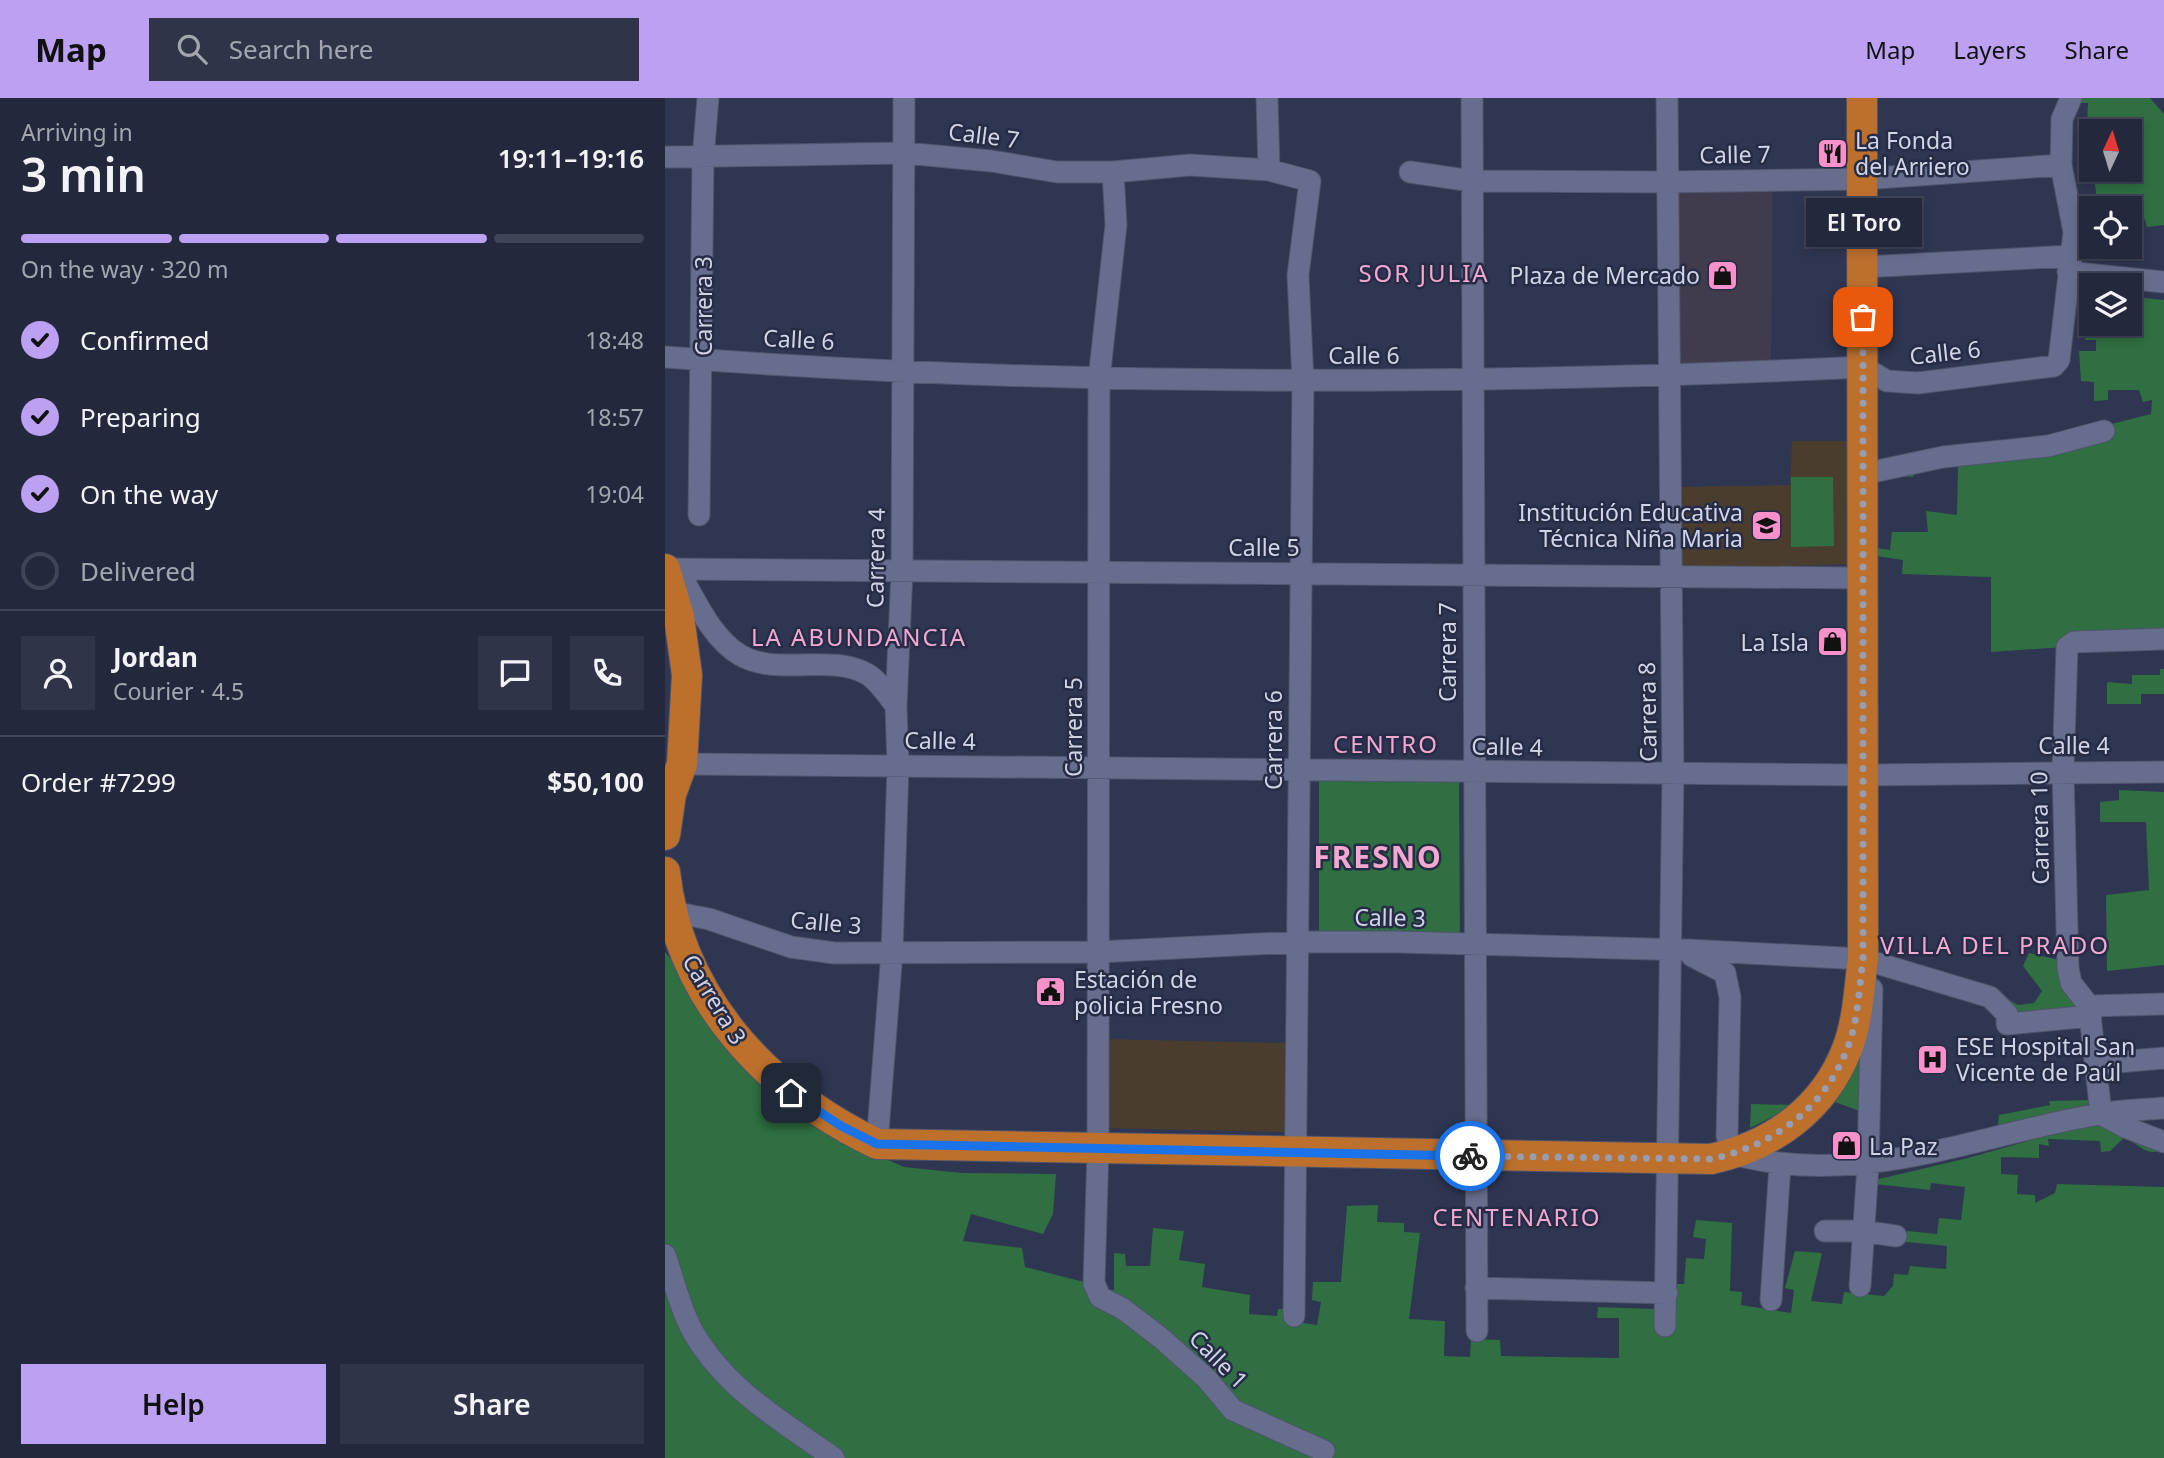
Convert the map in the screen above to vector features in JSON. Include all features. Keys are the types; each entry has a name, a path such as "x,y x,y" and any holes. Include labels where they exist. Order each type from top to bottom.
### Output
{"highway":[{"path":"877,1144 1711,1159 1733,1154 1773,1138 1803,1115 1833,1078 1848,1048 1868,961 1861,775 1862,98"},
{"path":"665,835 671,794 682,764 687,676 669,569"},
{"name":"Carrera 3","path":"665,872 672,912 702,986 748,1052 807,1105 877,1144"}],"street":[{"name":"Carrera 3","path":"699,515 703,158 708,98"},
{"name":"Carrera 4","path":"877,1144 892,952 898,766 896,706 902,571 904,98"},
{"path":"1267,98 1269,170"},
{"name":"Carrera 7","path":"1472,98 1477,1331"},
{"name":"Carrera 8","path":"1665,1326 1669,1159 1679,950 1673,774 1667,98"},
{"path":"2070,264 2073,222 2061,164 2062,119 2065,106 2071,98"},
{"name":"Calle 7","path":"665,157 904,153 991,161 1057,172 1113,172 1190,165 1269,170 1296,177"},
{"name":"Calle 7","path":"1410,172 1472,181 1863,179 2061,164"},
{"name":"Carrera 5","path":"1094,1283 1098,1150 1099,379 1116,225 1113,172"},
{"name":"Carrera 6","path":"1294,1316 1303,382 1298,275 1310,181 1296,177"},
{"path":"1863,267 2070,264 2164,282"},
{"name":"Calle 6","path":"665,357 1099,379 1303,382 1671,376 1863,367 1887,381 1918,383 2054,366 2058,363 2070,264"},
{"path":"1863,474 1943,457 2048,446 2104,430"},
{"path":"669,569 715,632 740,655 774,663 851,668 869,674 896,706"},
{"name":"Calle 5","path":"669,569 1863,578"},
{"name":"Carrera 10","path":"2090,1011 2071,983 2068,968 2063,772 2067,647 2070,644 2163,639"},
{"name":"Calle 4","path":"682,764 1673,774 2164,772"},
{"name":"Calle 3","path":"672,912 709,919 792,947 834,953 1098,952 1298,942 1679,950 1868,961 1990,998 2007,1014 2007,1024 2090,1011 2164,1004"},
{"path":"1679,950 1725,973 1730,997 1727,1136 1733,1154 1780,1165 1868,1166 2101,1114 2164,1108"},
{"path":"1860,1286 1868,1166 1868,961"},
{"path":"2090,1011 2101,1114"},
{"path":"2095,1064 2164,1058"},
{"path":"2101,1114 2125,1127 2164,1142"},
{"path":"1771,1300 1780,1165"},
{"path":"1825,1231 1862,1231 1896,1236"},
{"path":"665,1255 692,1329 717,1370 742,1393 834,1458"},
{"name":"Calle 1","path":"1094,1283 1100,1297 1123,1309 1161,1338 1207,1378 1233,1410 1324,1451"},
{"path":"1476,1287 1667,1293"}],"shaded area":[{"name":"Plaza de Mercado","path":"1670,186 1773,188 1771,363 1679,364"},
{"name":"Institución Educativa Técnica Niña Maria","path":"1792,441 1858,441 1856,564 1676,569 1677,487 1790,485"},
{"path":"1101,1039 1286,1043 1285,1132 1099,1128"}],"green space":[{"path":"2081,98 2150,98 2164,114 2164,225 2147,227 2142,211 2142,196 2097,196 2095,182 2142,182 2142,119 2087,119 2088,103 2080,103"},
{"path":"2142,298 2164,300 2164,635 2065,639 2064,647 1991,652 1991,577 1902,574 1903,560 1870,555 1869,547 1890,550 1892,532 1928,532 1926,511 1957,515 1958,467 1915,467 1913,477 1889,475 1889,480 1868,481 1867,469 1907,462 1909,457 1937,455 1937,450 2084,431 2151,414 2152,400 2143,402 2139,390 2108,390 2108,400 2094,401 2094,382 2081,381 2079,351 2096,351 2096,340 2085,340 2085,336 2142,336"},
{"path":"1791,477 1833,477 1834,546 1791,547"},
{"path":"2160,669 2164,669 2164,694 2141,694 2141,704 2107,704 2107,682 2132,684 2132,675 2160,675"},
{"path":"1319,778 1459,780 1460,942 1319,937"},
{"path":"2119,790 2164,792 2164,965 2107,971 2106,895 2149,890 2146,822 2100,822 2100,802 2119,800"},
{"path":"665,952 773,1079 829,1134 904,1167 962,1173 1056,1174 1053,1214 1043,1234 971,1214 963,1241 1022,1248 1025,1267 1088,1283 1097,1290 1114,1290 1114,1253 1125,1254 1126,1266 1150,1266 1153,1228 1184,1231 1179,1260 1205,1264 1202,1287 1250,1295 1249,1314 1277,1316 1278,1309 1285,1309 1285,1320 1317,1325 1321,1302 1312,1300 1313,1282 1341,1282 1347,1206 1378,1205 1377,1222 1404,1223 1404,1232 1420,1233 1409,1319 1445,1321 1444,1356 1470,1357 1471,1339 1500,1340 1501,1356 1619,1358 1619,1318 1597,1318 1598,1307 1652,1309 1663,1305 1665,1284 1684,1284 1686,1258 1704,1259 1706,1239 1693,1237 1696,1220 1732,1223 1730,1291 1742,1292 1741,1305 1791,1313 1794,1290 1785,1288 1795,1251 1822,1253 1811,1301 1842,1304 1844,1292 1884,1296 1893,1286 1894,1274 1908,1275 1910,1266 1946,1269 1947,1246 1898,1241 1905,1237 1907,1231 1937,1234 1939,1218 1961,1220 1965,1187 1931,1183 1930,1190 1875,1184 1875,1180 1968,1158 2101,1120 2164,1149 2148,1151 2126,1136 2110,1151 2101,1152 2100,1141 2048,1139 2049,1146 2039,1144 2039,1158 2001,1157 2001,1174 2018,1175 2017,1194 2035,1195 2035,1203 2055,1193 2057,1184 2164,1187 2164,1458 665,1458"},
{"path":"2029,953 2059,960 2082,1016 2002,1025 2002,996 2018,1005 2034,1003 2042,991 2023,966"},
{"path":"1865,964 1865,1113 1835,1102 1856,1035"},
{"path":"2090,1100 2089,1105 1998,1126 1999,1115 2050,1105 2049,1101"},
{"path":"1751,1104 1796,1105 1750,1128"}],"way so far":[{"path":"1470,1156 1711,1159 1733,1154 1773,1138 1813,1106 1833,1078 1848,1048 1863,959 1863,317"}],"place":[{"name":"La Fonda del Arriero","path":"1832,153"},
{"name":"Plaza de Mercado","path":"1723,275"},
{"name":"El Toro","path":"1863,317"},
{"name":"Institución Educativa Técnica Niña Maria","path":"1766,525"},
{"name":"La Isla","path":"1832,642"},
{"name":"Estación de policia Fresno","path":"1051,992"},
{"name":"ESE Hospital San Vicente de Paúl","path":"1933,1059"},
{"name":"La Paz","path":"1846,1146"}],"district":[{"name":"SOR JULIA","path":"1424,272"},
{"name":"LA ABUNDANCIA","path":"859,636"},
{"name":"CENTRO","path":"1386,743"},
{"name":"FRESNO","path":"1378,856"},
{"name":"VILLA DEL PRADO","path":"1995,944"},
{"name":"CENTENARIO","path":"1517,1216"}],"route":[{"path":"791,1093 841,1126 877,1144 1470,1156"}]}
